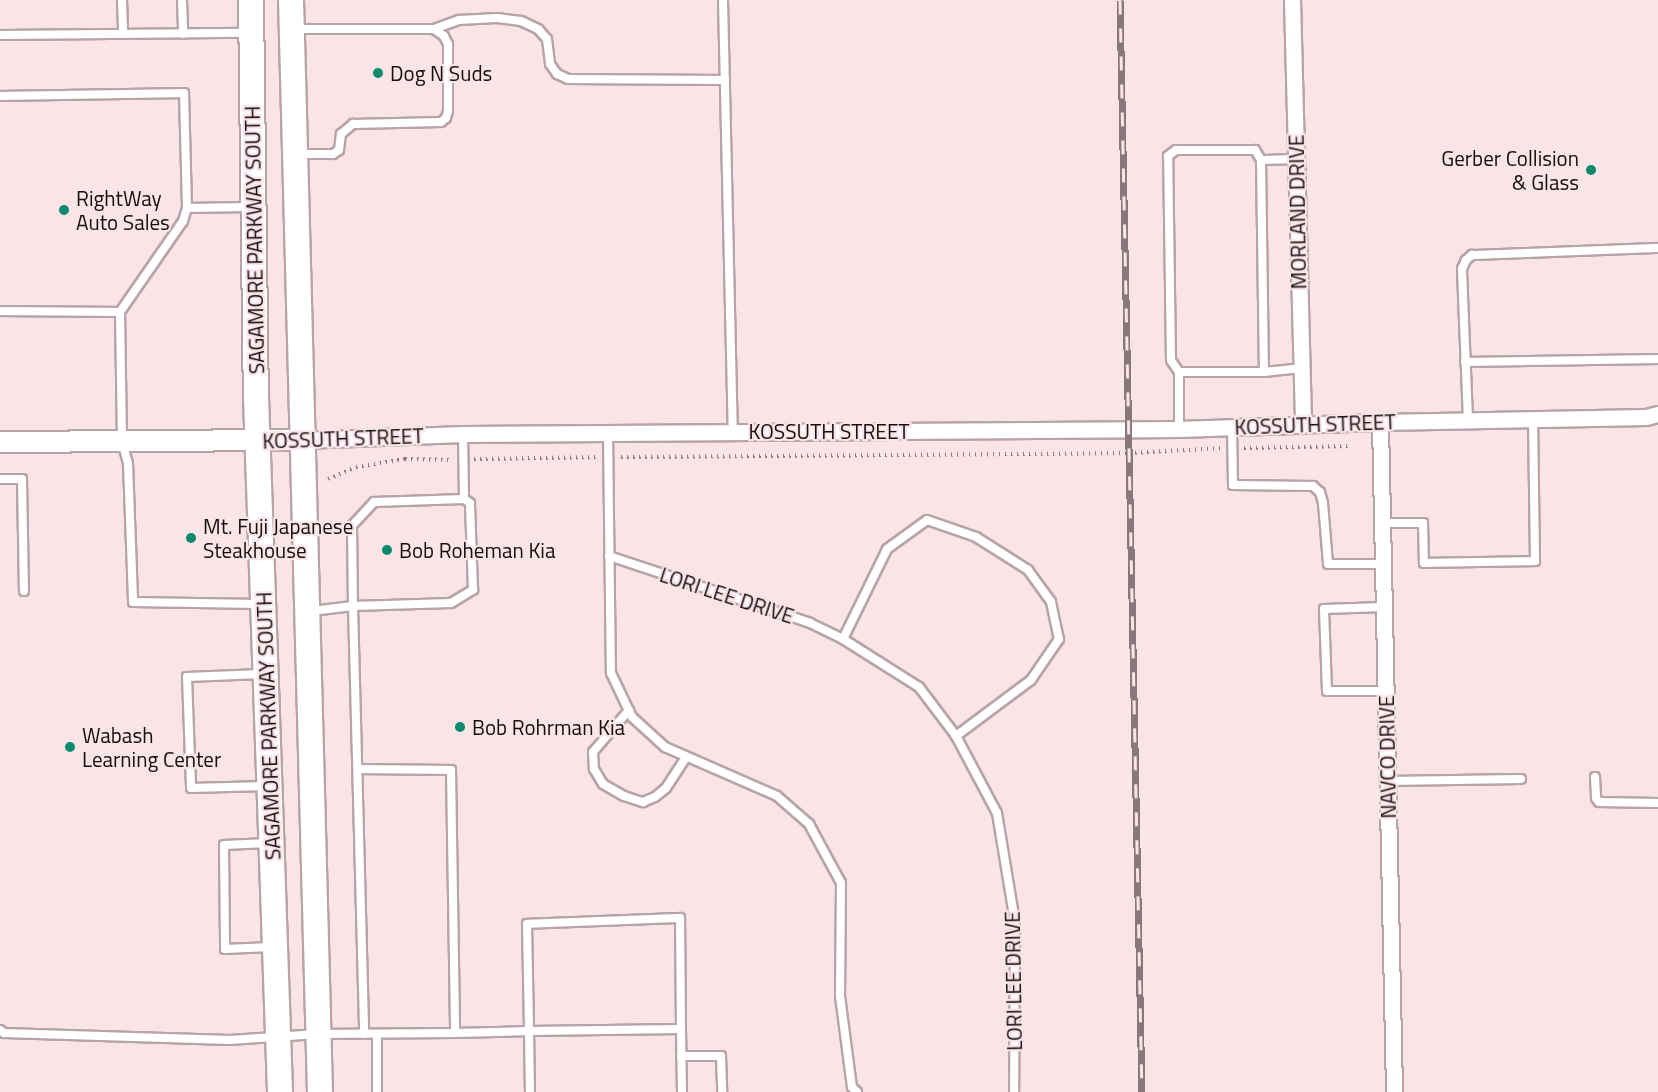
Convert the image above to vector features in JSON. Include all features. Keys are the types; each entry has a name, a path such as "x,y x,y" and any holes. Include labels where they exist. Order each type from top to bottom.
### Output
{"main road":[{"name":"SAGAMORE PARKWAY SOUTH","path":"251,0 257,440 280,1092"},
{"name":"SAGAMORE PARKWAY SOUTH","path":"291,0 320,1092"}],"street":[{"name":"MORLAND DRIVE","path":"1292,0 1303,424"},
{"name":"KOSSUTH STREET","path":"0,441 302,440 463,434 1179,429 1380,422 1646,417 1658,414"},
{"name":"NAVCO DRIVE","path":"1380,422 1394,1092"}],"lane":[{"path":"122,0 123,34"},
{"path":"182,0 183,34"},
{"path":"723,0 734,432"},
{"path":"291,28 434,28 459,20 497,18 521,21 538,29 547,39 550,64 557,74 568,79 724,80"},
{"path":"295,154 333,154 339,150 341,134 353,124 441,122 446,118 448,111 448,45 444,36 434,28"},
{"path":"0,35 251,33"},
{"path":"0,96 184,93 187,208 183,221 120,312 123,441 128,463 133,602 264,604"},
{"path":"1179,429 1179,372 1171,360 1168,156 1176,150 1255,150 1261,160 1264,372"},
{"path":"1261,160 1296,159"},
{"path":"187,208 254,207"},
{"path":"1468,420 1462,269 1472,255 1658,248"},
{"path":"0,311 120,312"},
{"path":"1465,362 1658,359"},
{"path":"1179,372 1264,372 1301,368"},
{"path":"1382,523 1423,523 1424,563 1535,561 1533,419"},
{"path":"1232,427 1233,485 1313,486 1320,492 1328,564 1383,564"},
{"path":"463,434 464,499"},
{"path":"608,434 611,673 632,717 665,747 777,796 809,824 841,883 840,996 852,1090"},
{"path":"0,479 22,478 24,591"},
{"path":"306,611 353,606 451,603 473,590 470,503 464,499 374,502 352,526 353,606 364,1034"},
{"path":"843,639 887,549 927,520 976,537 1028,570 1051,602 1059,639 1030,680 957,736"},
{"name":"LORI LEE DRIVE","path":"609,556 810,623 843,639 919,687 957,736 997,813 1015,922 1014,1092"},
{"path":"1384,607 1324,609 1327,691 1386,691"},
{"path":"267,674 187,677 191,788 270,786"},
{"path":"629,710 593,752 594,769 603,784 624,796 643,802 656,797 666,788 686,757"},
{"path":"358,769 451,770 454,1033"},
{"path":"1595,777 1596,798 1599,802 1658,804"},
{"path":"1388,781 1521,779"},
{"path":"272,843 224,845 225,949 275,947"},
{"path":"531,1092 527,924 680,918 682,1092"},
{"path":"0,1030 3,1033 230,1040 318,1035 681,1029"},
{"path":"376,1034 377,1092"},
{"path":"681,1056 721,1056 722,1092"}],"path":[{"path":"622,457 1129,453 1352,446"}],"railway":[{"path":"1120,0 1142,1092"}],"place":[{"name":"Dog N Suds","path":"378,73"},
{"name":"Gerber Collision & Glass","path":"1591,170"},
{"name":"RightWay Auto Sales","path":"64,210"},
{"name":"Mt. Fuji Japanese Steakhouse","path":"191,538"},
{"name":"Bob Roheman Kia","path":"387,550"},
{"name":"Bob Rohrman Kia","path":"460,727"},
{"name":"Wabash Learning Center","path":"70,747"}]}
